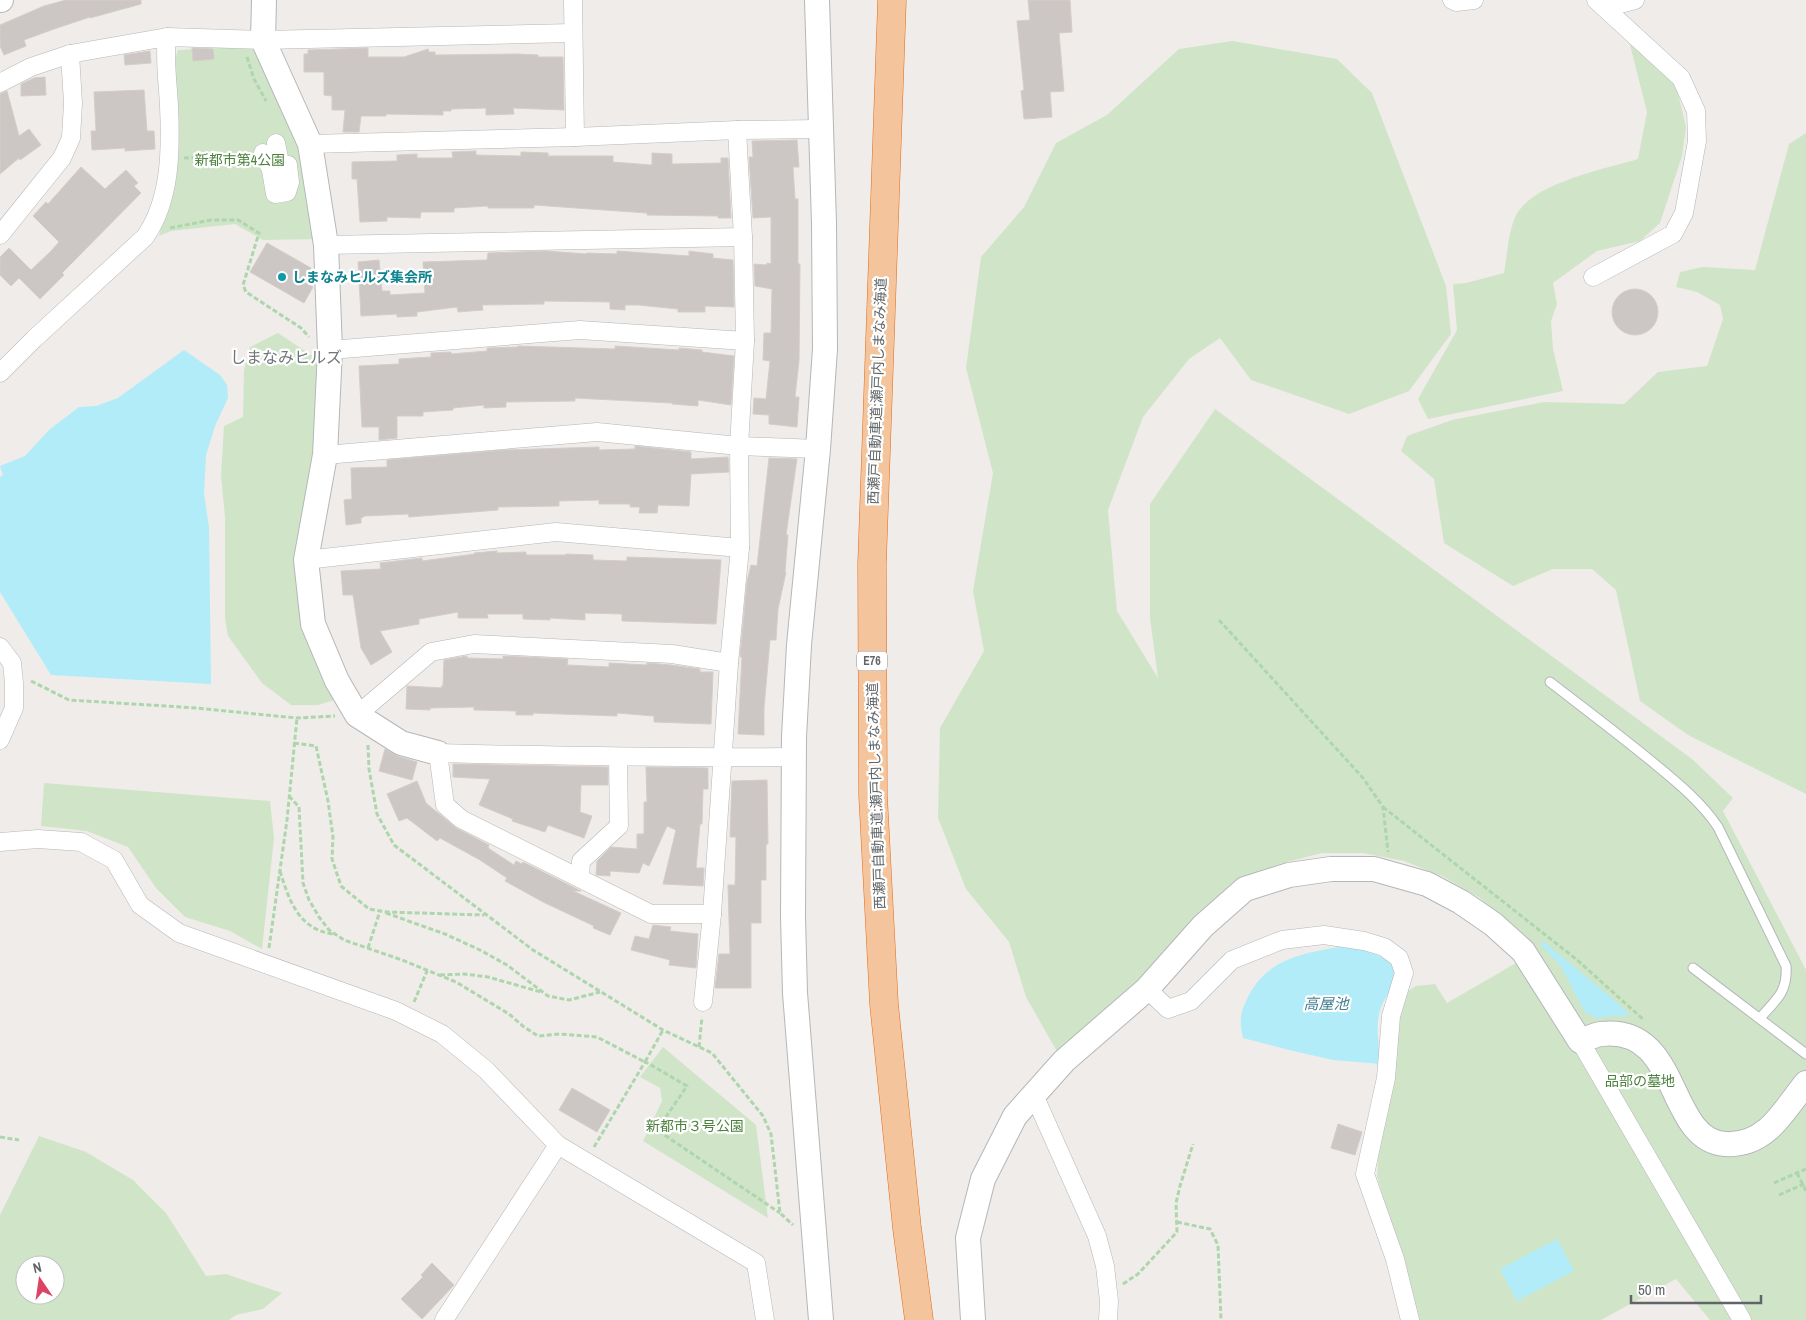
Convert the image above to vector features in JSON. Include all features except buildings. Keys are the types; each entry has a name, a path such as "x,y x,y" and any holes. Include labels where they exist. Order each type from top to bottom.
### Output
{"highway":[{"name":"西瀬戸自動車道;瀬戸内しまなみ海道","path":"892,0 872,564 873,795 884,1004 907,1228 919,1320"}],"street":[{"path":"264,0 255,40 310,144 326,245 330,350 326,455 306,560 313,624 336,681 362,718 401,743 438,753 618,757 794,757"},
{"path":"573,0 575,137"},
{"path":"817,0 824,224 825,349 818,450 799,645 794,737 793,917 795,993 821,1320"},
{"path":"1452,0 1456,2 1474,0"},
{"path":"1600,4 1635,0"},
{"path":"1593,277 1673,234 1684,213 1697,141 1696,111 1681,78 1600,4"},
{"path":"0,83 31,67 70,54 167,37 255,40 572,33"},
{"path":"0,373 147,234 158,216 169,158 169,106 165,50 167,37"},
{"path":"0,235 62,158 71,138 73,103 70,54"},
{"path":"310,144 820,129"},
{"path":"703,1002 712,914 729,663 740,548 739,446 745,341 743,237 737,130"},
{"path":"326,245 743,237"},
{"path":"330,350 580,330 745,341"},
{"path":"326,455 597,432 739,446 818,450"},
{"path":"306,560 556,532 740,548"},
{"path":"362,718 431,652 474,644 672,654 729,663"},
{"path":"0,647 12,663 9,675 14,708 0,740"},
{"path":"438,753 445,805 461,819 651,914 712,914"},
{"path":"580,878 580,861 619,826 618,757"},
{"path":"0,842 38,839 81,842 114,860 140,905 179,933 396,1011 442,1034 486,1070 558,1146 756,1263 765,1320"},
{"path":"973,1320 968,1238 983,1179 1015,1116 1064,1061 1147,989 1203,926 1245,889 1289,875 1331,869 1374,869 1427,884 1461,902 1493,924 1523,951 1580,1041 1742,1320"},
{"path":"1147,989 1168,1009 1191,1000 1232,960 1282,940 1324,935 1364,941 1384,947 1399,958 1404,973 1391,1016 1386,1078 1365,1174 1395,1259 1410,1320"},
{"path":"1580,1041 1599,1034 1620,1033 1636,1040 1651,1050 1663,1068 1694,1128 1705,1139 1718,1144 1751,1141 1769,1129 1806,1083"},
{"path":"1034,1095 1097,1236 1105,1266 1108,1320"},
{"path":"444,1320 558,1146"}],"lane":[{"path":"1550,682 1629,742 1678,783 1709,814 1718,827 1786,966 1787,980 1782,992 1760,1018"},
{"path":"1693,968 1806,1054"}],"path":[{"path":"255,40 246,58 254,79 271,108"},
{"path":"169,158 258,156 269,148"},
{"path":"147,234 211,220 238,220 259,233 243,285 246,292 301,328 311,340 330,350"},
{"path":"1219,620 1363,778 1383,807 1576,959 1645,1021"},
{"path":"9,675 69,700 197,708 297,718 362,718 377,814 394,846 533,950 663,1030 712,1053 763,1116 771,1134 780,1213"},
{"path":"267,964 280,870 297,718"},
{"path":"294,743 316,746 328,801 333,836 332,859 341,886 369,908 485,915"},
{"path":"289,796 298,808 303,883 318,918 329,930 344,940 402,960 456,982 509,1014 538,1036 560,1034 597,1037 687,1086 657,1130 780,1213 796,1227 814,1226"},
{"path":"1383,807 1390,873"},
{"path":"280,870 289,899 295,911 320,932 336,935"},
{"path":"368,948 380,910"},
{"path":"380,910 445,934 480,950 508,965 548,996 569,1000 600,992"},
{"path":"407,1017 428,971"},
{"path":"437,975 464,974 488,977 544,993"},
{"path":"699,1047 703,1002"},
{"path":"585,1161 663,1030"},
{"path":"0,1137 19,1140"},
{"path":"1108,1294 1138,1274 1176,1232 1176,1203 1194,1144"},
{"path":"1774,1183 1806,1169"},
{"path":"1797,1173 1806,1191"},
{"path":"1779,1195 1804,1184"},
{"path":"1177,1222 1210,1229 1218,1245 1221,1320"}],"green space":[{"name":"品部の墓地","path":"1232,41 1337,59 1372,93 1446,286 1451,334 1409,391 1349,414 1251,380 1220,338 1189,359 1143,417 1108,510 1117,611 1158,678 1150,618 1150,504 1215,409 1692,759 1733,798 1723,811 1806,970 1806,1320 1710,1320 1676,1279 1601,1320 1418,1320 1377,1176 1379,1144 1389,1091 1395,1073 1396,1017 1405,993 1416,986 1435,984 1447,1003 1535,952 1480,898 1444,877 1404,861 1363,853 1322,853 1279,864 1242,881 1143,981 1059,1055 1026,997 1009,942 966,889 938,818 940,728 984,651 973,591 993,473 966,368 981,257 1024,207 1056,143 1107,115 1179,49"},
{"path":"1629,41 1676,85 1686,127 1682,156 1660,223 1640,241 1597,251 1553,283 1557,304 1551,321 1553,349 1563,391 1428,419 1418,399 1457,330 1453,284 1466,283 1504,273 1514,220 1521,207 1534,197 1550,188 1587,173 1638,159 1647,112"},
{"name":"新都市第4公園","path":"262,46 303,145 320,239 263,240 235,224 171,231 159,236 170,192 179,134 175,75 178,50"},
{"path":"1806,133 1806,794 1688,735 1640,701 1616,590 1592,569 1553,569 1513,586 1444,543 1434,479 1401,451 1407,436 1452,420 1544,402 1624,404 1658,372 1707,366 1723,319 1720,305 1697,292 1676,287 1680,272 1702,267 1755,270 1789,144"},
{"path":"278,333 320,361 313,465 299,557 338,699 318,705 291,705 262,683 228,636 225,619 225,518 221,475 224,426 243,417 244,370 250,347"},
{"path":"44,783 270,801 274,838 262,949 230,931 185,917 156,888 128,847 87,831 41,826"},
{"name":"新都市３号公園","path":"663,1047 756,1125 768,1218 643,1141 662,1101 660,1088 640,1077"},
{"path":"39,1136 86,1152 133,1180 166,1213 206,1276 226,1274 282,1293 263,1309 236,1315 229,1320 0,1320 0,1215"}],"water":[{"path":"184,350 220,375 227,385 228,398 215,426 206,455 204,494 209,527 211,684 51,675 0,592 0,477 3,475 0,466 25,456 49,430 79,407 96,406 118,398"},
{"path":"1543,941 1613,999 1629,1016 1608,1016 1599,1019 1585,1012 1560,965 1541,945"},
{"name":"高屋池","path":"1344,946 1376,955 1390,964 1394,970 1394,982 1381,1006 1378,1023 1381,1064 1333,1060 1243,1038 1241,1017 1243,1008 1256,984 1266,974 1276,966 1301,955"},
{"path":"1557,1239 1574,1271 1517,1301 1500,1269"}],"place":[{"name":"しまなみヒルズ集会所","path":"282,277"}],"district":[{"name":"しまなみヒルズ","path":"286,357"}]}
